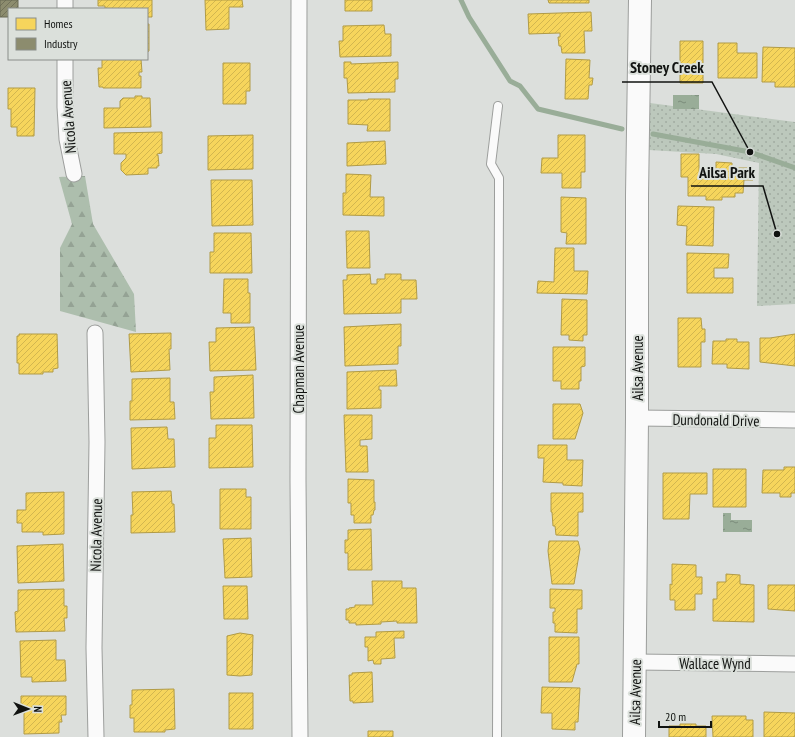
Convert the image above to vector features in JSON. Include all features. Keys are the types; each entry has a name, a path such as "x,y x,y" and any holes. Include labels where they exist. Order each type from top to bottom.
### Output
{"street":[{"name":"Chapman Avenue","path":"299,0 298,480 300,737"},
{"name":"Ailsa Avenue","path":"634,737 637,418 637,195 640,0"},
{"name":"Nicola Avenue","path":"65,60 67,139 74,174"},
{"name":"Nicola Avenue","path":"94,332 97,442 94,648 96,737"},
{"name":"Dundonald Drive","path":"637,418 795,420"},
{"name":"Wallace Wynd","path":"635,662 795,664"}],"lane":[{"path":"497,737 499,178 491,164 498,106"}],"shaded area":[{"path":"650,103 795,122 795,304 757,306 759,163 716,154 649,150"}],"green space":[{"path":"85,176 93,224 134,294 136,332 60,311 60,248 72,224 59,177"}],"water":[{"path":"673,95 699,95 699,109 673,109"},
{"path":"723,513 731,513 731,520 752,520 752,532 723,532"}],"building: Homes":[{"path":"98,0 152,0 152,17 148,17 148,8 105,8 105,6 98,6"},
{"path":"205,0 242,0 243,7 229,7 229,29 206,30"},
{"path":"345,0 372,0 372,11 345,11"},
{"path":"548,0 589,0 589,3 549,3"},
{"path":"591,12 592,31 584,31 585,53 562,53 561,46 559,46 558,37 560,37 560,33 529,34 528,14"},
{"path":"148,24 149,24 148,52"},
{"path":"384,25 385,34 391,34 391,56 340,57 339,41 343,41 343,26"},
{"path":"680,41 703,41 703,83 680,83"},
{"path":"718,43 737,43 737,53 757,53 757,78 718,78"},
{"path":"763,47 795,48 795,87 775,87 775,82 762,82"},
{"path":"566,59 590,60 589,78 593,78 592,85 589,85 588,99 565,99"},
{"path":"102,60 141,60 142,72 139,72 139,76 141,76 141,88 99,87 98,68 102,68"},
{"path":"344,62 351,62 351,64 398,62 398,79 395,79 395,92 348,93 347,78 344,78"},
{"path":"223,63 250,63 250,91 246,91 246,104 223,104"},
{"path":"8,88 35,88 34,136 17,136 17,127 11,127 11,109 8,109"},
{"path":"135,96 150,98 151,127 104,128 104,108 120,108 120,101 123,98 135,98"},
{"path":"390,99 390,131 367,131 368,125 348,124 348,100"},
{"path":"162,132 162,153 157,154 159,166 157,166 157,168 148,168 148,174 126,175 121,170 121,163 126,158 126,154 114,154 114,133"},
{"path":"253,135 253,169 208,170 208,136"},
{"path":"558,135 585,135 585,172 581,172 581,188 562,188 562,173 541,173 542,158 558,158"},
{"path":"385,141 386,164 347,166 347,143"},
{"path":"681,154 699,154 699,171 716,172 716,162 732,163 732,168 753,168 753,180 744,180 743,193 735,193 735,197 722,197 722,200 706,200 706,196 688,196 688,177 681,177"},
{"path":"346,174 371,175 370,197 384,197 384,216 343,215 343,193 346,193"},
{"path":"211,180 252,180 253,225 212,226"},
{"path":"561,197 586,198 586,244 566,244 567,233 561,232"},
{"path":"678,206 714,207 713,246 686,245 687,226 677,225"},
{"path":"346,231 369,231 370,268 347,268"},
{"path":"214,233 251,233 252,273 210,273 210,252 214,252"},
{"path":"555,248 574,248 574,271 588,271 587,294 537,293 538,281 554,282"},
{"path":"687,253 729,254 728,268 714,268 714,278 733,278 733,293 687,293"},
{"path":"370,274 371,284 377,284 377,279 385,279 385,274 401,274 401,280 416,280 417,299 401,299 401,313 344,314 343,280 347,280 347,275"},
{"path":"224,279 248,279 248,293 250,293 250,323 231,323 231,313 223,313"},
{"path":"562,299 587,300 587,335 583,335 583,341 569,340 569,335 561,335"},
{"path":"678,318 701,318 702,329 705,329 705,342 701,342 701,367 678,367"},
{"path":"401,324 401,346 398,346 398,364 345,366 344,327"},
{"path":"254,327 256,370 210,371 209,342 216,342 216,328"},
{"path":"171,333 171,349 169,349 170,370 131,372 129,334"},
{"path":"19,334 57,334 58,368 53,369 53,372 43,372 43,374 19,374 19,363 17,363 17,336 19,336"},
{"path":"795,334 795,366 760,362 760,338"},
{"path":"726,339 737,339 737,342 749,342 749,369 727,368 727,364 712,364 713,341 726,341"},
{"path":"553,347 585,347 585,366 581,367 581,381 579,381 579,389 561,389 561,381 553,381"},
{"path":"396,370 397,386 379,386 379,390 381,390 381,408 347,409 347,372"},
{"path":"253,375 254,418 211,419 210,392 214,392 214,377"},
{"path":"170,378 170,402 174,402 175,419 130,420 132,379"},
{"path":"553,404 580,404 583,413 575,439 553,439"},
{"path":"344,415 372,415 372,439 360,440 360,446 367,446 368,472 346,472"},
{"path":"216,425 252,425 253,467 209,468 209,438 216,438"},
{"path":"167,427 168,439 174,439 175,467 132,469 131,428"},
{"path":"538,445 567,445 567,460 583,460 582,486 543,482 544,458 538,458"},
{"path":"784,467 795,467 795,493 791,493 791,497 780,497 780,493 762,493 763,470 784,470"},
{"path":"713,469 746,469 746,507 713,507"},
{"path":"663,473 707,473 707,494 690,494 689,519 663,519"},
{"path":"348,479 374,480 375,510 373,515 371,515 371,523 354,523 354,515 351,515 351,503 348,503"},
{"path":"220,489 246,489 246,497 251,497 251,529 220,529"},
{"path":"171,491 172,504 174,504 175,532 131,533 131,515 133,515 132,492"},
{"path":"64,492 64,534 43,535 43,532 22,532 22,523 17,523 17,510 26,510 26,493"},
{"path":"551,493 583,493 583,512 578,512 578,536 556,535 551,512"},
{"path":"371,529 372,570 348,570 348,553 345,553 345,540 348,540 348,530"},
{"path":"251,538 252,577 225,578 223,539"},
{"path":"549,541 578,541 580,549 574,584 552,584 548,551"},
{"path":"63,544 64,581 18,583 17,546"},
{"path":"672,564 696,565 696,577 702,577 702,594 695,594 695,610 675,610 675,600 670,600"},
{"path":"726,574 740,575 740,584 754,585 754,622 713,621 713,599 717,599 717,582 726,582"},
{"path":"372,581 402,581 402,588 416,588 417,623 397,623 397,621 381,622 381,624 356,625 356,623 349,623 349,620 346,620 346,609 355,607 355,605 373,605"},
{"path":"768,585 795,585 795,611 768,609"},
{"path":"223,586 247,586 248,619 224,619"},
{"path":"64,589 64,606 67,606 67,618 64,618 65,631 16,632 15,612 18,611 18,590"},
{"path":"550,589 582,590 582,609 577,609 577,633 555,632 553,612 555,612 555,608 550,608"},
{"path":"404,631 404,638 394,638 395,658 381,659 381,664 374,664 373,660 368,661 368,647 365,647 365,637 376,637 376,632"},
{"path":"240,633 253,635 252,675 227,675 227,636"},
{"path":"549,637 579,637 579,664 577,664 572,682 549,682"},
{"path":"56,640 56,660 65,660 66,681 32,682 32,677 21,677 20,641"},
{"path":"372,672 373,702 353,703 353,701 350,701 349,675 352,675 352,673"},
{"path":"542,687 580,688 578,722 575,722 575,730 552,729 552,713 541,713"},
{"path":"174,689 175,729 165,730 165,732 134,732 134,718 130,718 132,690"},
{"path":"229,693 253,693 253,729 229,729"},
{"path":"21,696 66,696 66,715 61,715 62,722 59,722 59,733 24,734 24,711 21,711"},
{"path":"764,712 795,713 795,737 764,737"},
{"path":"712,716 746,716 746,720 753,720 753,737 713,737"},
{"path":"680,724 696,724 696,726 706,726 706,737 669,737 669,726 680,726"},
{"path":"368,731 393,731 393,737 368,737"}],"building: Industry":[{"path":"0,0 18,0 18,8 8,8 8,17 0,17"}],"waterway":[{"path":"461,0 469,17 510,81 520,86 538,109 622,129"},
{"path":"653,134 750,152 795,168"}],"place":[{"name":"Stoney Creek","path":"750,152"},
{"name":"Ailsa Park","path":"777,234"}]}
